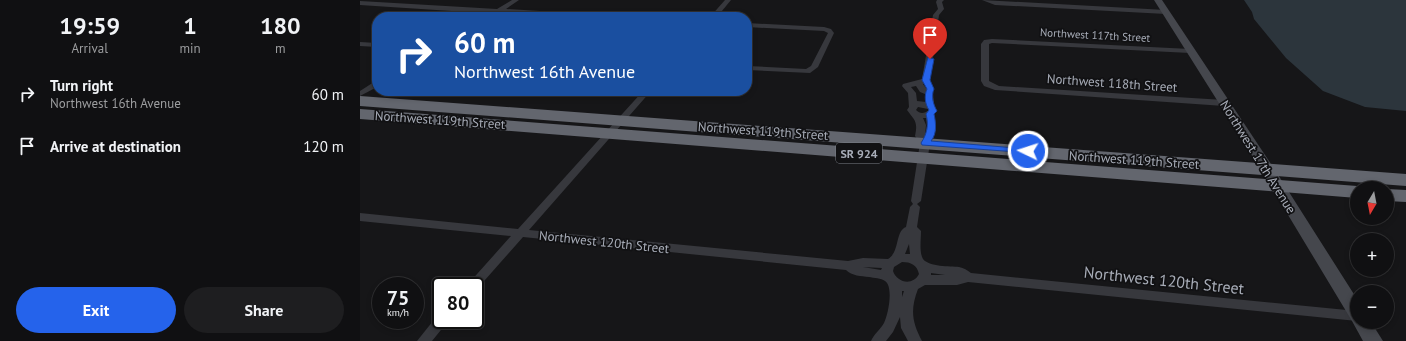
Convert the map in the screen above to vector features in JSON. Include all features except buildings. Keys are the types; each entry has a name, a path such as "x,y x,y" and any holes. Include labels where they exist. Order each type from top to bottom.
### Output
{"highway":[{"name":"Northwest 119th Street","path":"360,101 621,121 1278,186 1350,191"},
{"name":"Northwest 119th Street","path":"360,114 610,134 1268,170 1406,180"},
{"path":"1394,195 1406,196"}],"main road":[{"name":"Northwest 17th Avenue","path":"1158,0 1268,170 1350,304"},
{"path":"1365,329 1373,341"}],"street":[{"path":"498,11 516,0"},
{"path":"718,12 728,0"},
{"path":"878,341 888,330 894,314 897,298 887,268 903,246 906,231 911,228 924,151 930,137 932,122 927,92 922,81 932,48 936,15 941,9 939,2 941,0"},
{"path":"985,0 995,3 1166,12"},
{"path":"360,3 516,12"},
{"path":"752,25 817,28 829,30 831,33 814,67 807,71 798,72 752,68"},
{"name":"Northwest 117th Street","path":"998,88 987,84 985,81 987,42 998,41 1190,51"},
{"path":"360,44 372,45"},
{"path":"909,89 922,81"},
{"path":"360,94 372,87"},
{"name":"Northwest 118th Street","path":"998,88 1224,103"},
{"path":"909,89 927,92"},
{"path":"909,89 915,110 921,121 922,126 920,136 924,151"},
{"path":"481,277 643,96"},
{"path":"915,110 924,116 930,110"},
{"name":"Northwest 120th Street","path":"360,217 849,266 853,270 873,272 902,286 918,283 957,280 968,277 1350,315"},
{"path":"911,228 916,231 915,248 925,274 907,301 906,314 908,329 914,341"},
{"name":"Northwest 120th Street","path":"849,266 855,262 876,264 907,257 937,270 960,272 968,277"},
{"path":"424,341 434,329"}],"shaded area":[{"path":"1244,0 1406,0 1406,111 1365,107 1323,91 1286,58 1254,19 1252,12"}],"route":[{"path":"930,59 926,80 930,89 930,105 933,111 930,114 932,122 930,137 925,143 1028,151"}]}
